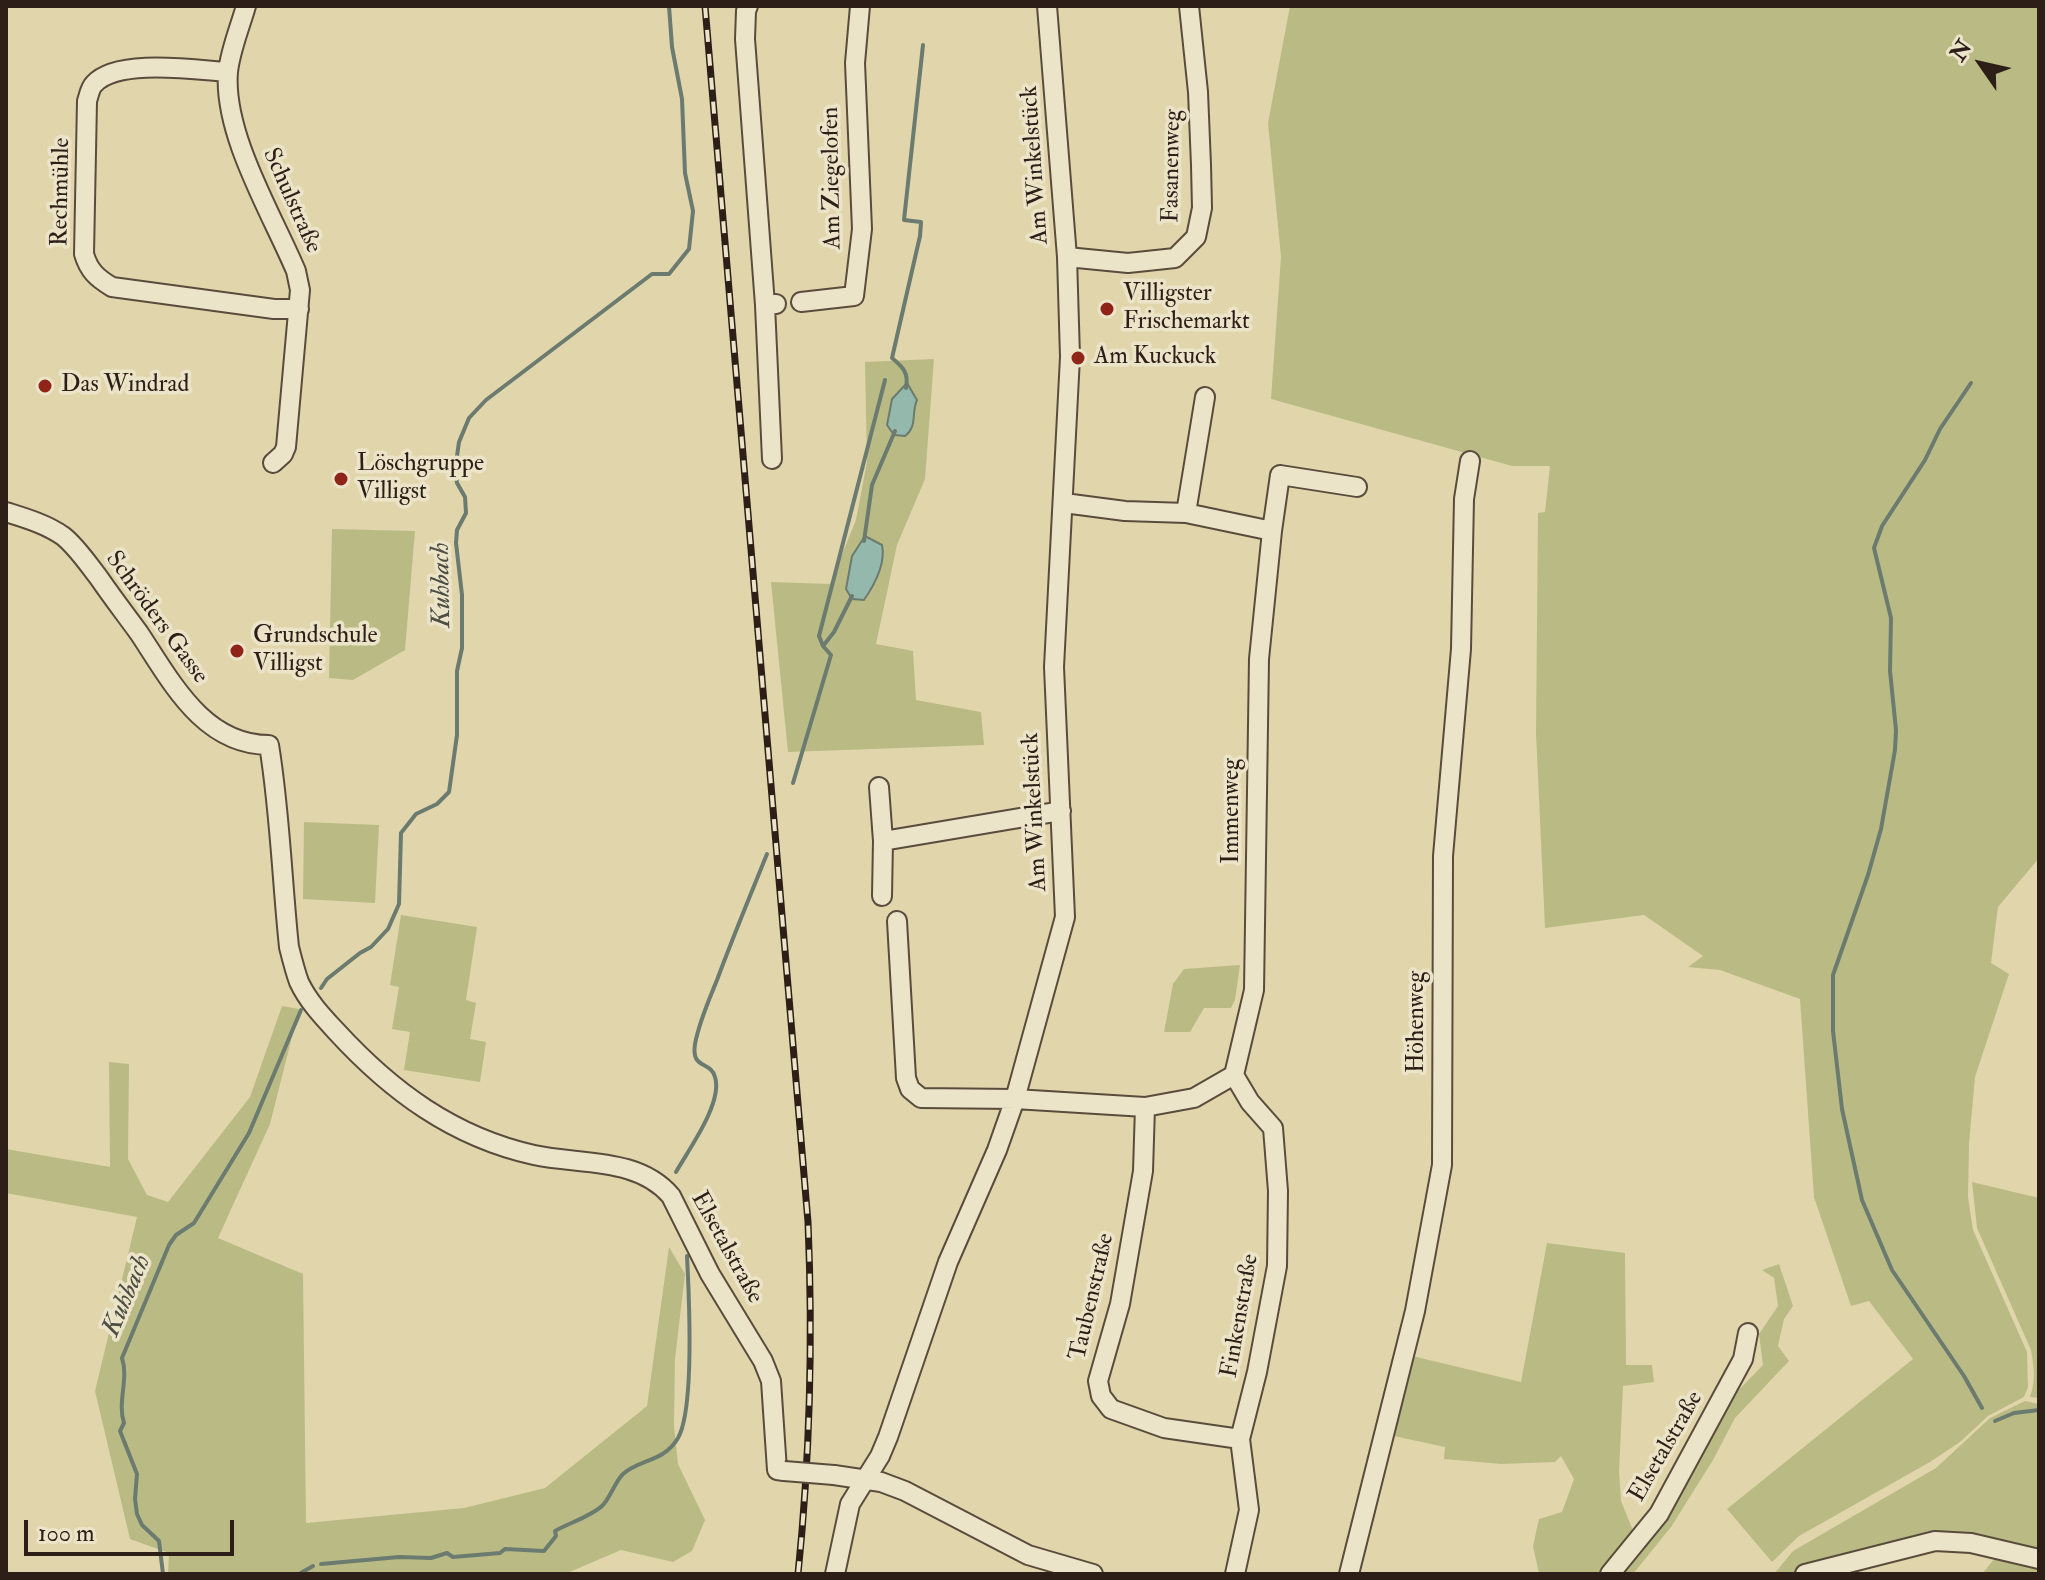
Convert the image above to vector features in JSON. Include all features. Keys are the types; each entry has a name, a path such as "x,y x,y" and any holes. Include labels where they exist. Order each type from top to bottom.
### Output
{"street":[{"name":"Schulstraße","path":"246,6 228,72 231,116 240,146 296,271 300,290 286,447 273,463"},
{"path":"748,6 745,39 771,304 772,459"},
{"name":"Am Ziegelofen","path":"801,302 854,296 862,229 855,63 860,6"},
{"name":"Am Winkelstück","path":"835,1574 845,1519 855,1492 880,1456 888,1437 948,1262 997,1150 1015,1099 1065,917 1054,667 1070,357 1067,257 1047,6"},
{"name":"Fasanenweg","path":"1067,257 1128,263 1175,258 1196,237 1202,208 1201,165 1198,92 1189,6"},
{"name":"Rechmühle","path":"228,72 150,68 121,71 102,77 92,85 87,101 84,254 88,267 112,287 274,309 299,309"},
{"path":"1186,513 1205,397"},
{"name":"Höhenweg","path":"1349,1574 1415,1311 1442,1165 1443,856 1461,649 1464,499 1470,461"},
{"name":"Immenweg","path":"1234,1075 1254,990 1259,659 1280,475 1357,487"},
{"path":"1064,503 1125,511 1186,513 1272,531"},
{"name":"Schröders Gasse","path":"6,512 51,529 79,551 177,691 196,713 222,733 246,742 269,745"},
{"name":"Elsetalstraße","path":"269,745 276,787 276,818 289,947 300,983 313,1006 372,1068 412,1102 435,1116 514,1150 618,1167 649,1177 661,1185 680,1211 710,1274 763,1361 773,1395 780,1470 865,1478 905,1491 1028,1555 1093,1574"},
{"path":"879,787 883,841 882,896"},
{"path":"883,841 1061,811"},
{"path":"897,921 906,1078 910,1089 921,1098 1015,1099 1145,1107 1194,1098 1234,1075"},
{"name":"Finkenstraße","path":"1234,1075 1250,1102 1273,1128 1278,1191 1277,1266 1257,1372 1240,1439 1249,1510 1235,1574"},
{"name":"Taubenstraße","path":"1145,1107 1143,1171 1120,1304 1098,1381 1101,1396 1111,1409 1164,1428 1240,1439"},
{"name":"Elsetalstraße","path":"1610,1574 1659,1514 1743,1359 1748,1333"},
{"path":"1805,1574 1935,1541 1971,1543 2039,1559"}],"green space":[{"path":"1290,6 2039,6 2039,858 1998,907 1991,963 2009,974 1975,1077 1968,1197 1973,1230 2027,1352 2028,1387 2024,1397 1988,1416 1960,1442 1799,1536 1772,1562 1727,1509 1913,1359 1869,1301 1851,1306 1814,1197 1800,999 1720,970 1688,967 1703,956 1644,915 1545,928 1536,733 1538,513 1545,512 1550,466 1512,466 1271,399 1281,257 1268,123"},
{"path":"934,359 925,479 897,545 876,644 913,651 916,700 981,712 984,745 788,752 771,582 830,584 856,520 867,462 865,362"},
{"path":"332,529 415,531 405,650 353,680 329,678"},
{"path":"304,822 379,825 375,903 303,899"},
{"path":"401,915 477,927 466,1000 476,1003 470,1039 486,1042 480,1082 404,1070 410,1032 392,1029 399,987 390,985"},
{"path":"1240,965 1231,1008 1204,1008 1190,1032 1164,1032 1173,984 1184,969"},
{"path":"282,1006 299,1009 270,1124 218,1238 303,1274 306,1523 464,1508 545,1488 647,1406 669,1247 685,1274 675,1359 674,1426 678,1464 705,1520 692,1551 673,1562 621,1550 565,1574 168,1574 169,1553 130,1539 95,1391 137,1217 6,1193 6,1149 110,1167 109,1062 129,1064 128,1159 147,1195 168,1202 250,1097"},
{"path":"1972,1182 2039,1198 2039,1398 2030,1397 2034,1374 2031,1350 1977,1228"},
{"path":"1547,1243 1625,1253 1626,1365 1652,1365 1654,1382 1623,1386 1619,1472 1621,1501 1634,1533 1609,1568 1601,1574 1539,1574 1533,1546 1539,1519 1562,1512 1574,1479 1561,1456 1555,1462 1501,1464 1444,1459 1445,1447 1389,1435 1408,1355 1521,1382"},
{"path":"1779,1264 1793,1306 1784,1319 1778,1346 1789,1361 1735,1418 1671,1527 1633,1574 1619,1574 1731,1398 1763,1365 1759,1334 1778,1306 1774,1278 1762,1270"},
{"path":"2025,1401 2039,1404 2039,1556 1935,1539 1794,1574 1774,1574 1793,1551 1936,1468 1990,1418"},
{"path":"2000,1552 2039,1561 2039,1574 1982,1574"}],"water":[{"path":"907,383 917,400 913,424 905,436 894,435 887,425 892,399"},
{"path":"865,536 882,545 881,567 864,600 852,599 846,589 852,556"}],"waterway":[{"name":"Kuhbach","path":"321,988 327,979 371,947 388,929 399,904 401,833 416,814 437,804 449,792 457,735 457,671 462,648 462,595 456,543 457,530 466,513 465,497 457,483 455,470 459,442 469,418 486,400 652,274 669,274 689,249 693,211 685,173 682,99 672,47 669,6"},
{"path":"906,388 904,371 892,358 920,236 921,222 904,220 923,45"},
{"path":"823,646 819,636 885,380"},
{"path":"1971,383 1882,526 1874,548 1891,618 1890,671 1895,750 1881,829 1833,975 1833,1031 1842,1109 1862,1200 1892,1270 1964,1376 1982,1408"},
{"path":"864,541 872,485 895,431"},
{"path":"793,783 831,655 823,646 834,632 852,596"},
{"path":"676,1172 710,1112 716,1088 713,1072 696,1058 699,1028 767,854"},
{"name":"Kuhbach","path":"163,1574 159,1541 142,1525 137,1514 137,1474 120,1431 124,1423 122,1358 169,1245 176,1235 194,1223 249,1133 301,1010"},
{"path":"321,1564 399,1557 431,1558 447,1553 453,1557 500,1553 505,1549 544,1551 556,1536 555,1531 598,1509 623,1474 666,1452 678,1438 687,1402 690,1350 687,1256"},
{"path":"1995,1421 2014,1413 2039,1410"},
{"path":"299,1574 313,1566"}],"railway":[{"path":"705,6 808,1222 809,1398 798,1574"}],"place":[{"name":"Villigster Frischemarkt","path":"1107,309"},
{"name":"Am Kuckuck","path":"1078,358"},
{"name":"Das Windrad","path":"45,386"},
{"name":"Löschgruppe Villigst","path":"341,479"},
{"name":"Grundschule Villigst","path":"237,651"}]}
